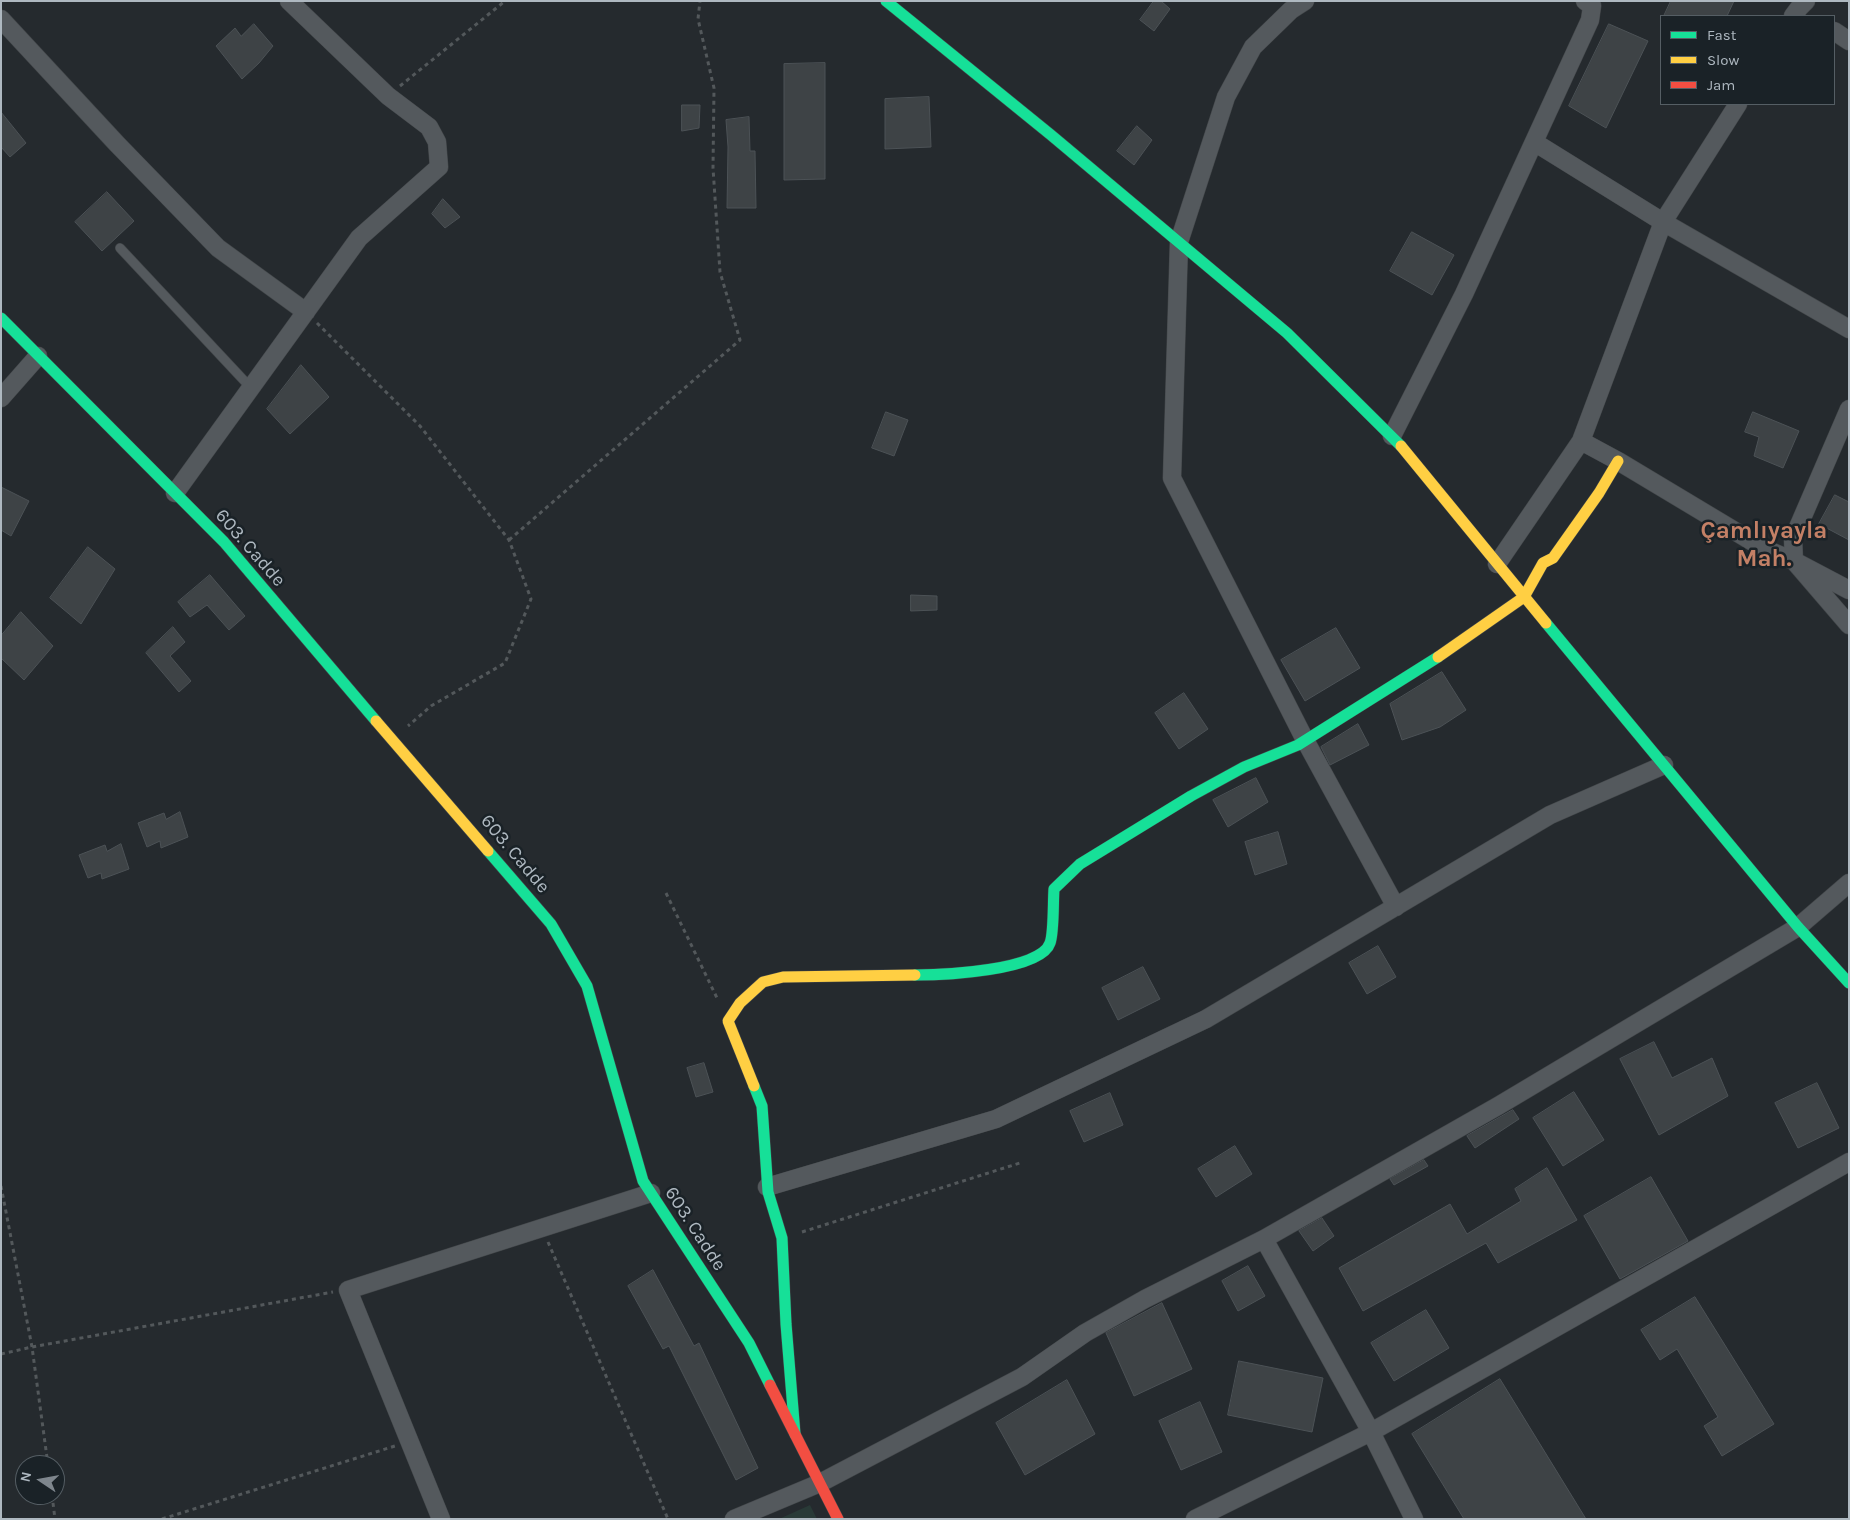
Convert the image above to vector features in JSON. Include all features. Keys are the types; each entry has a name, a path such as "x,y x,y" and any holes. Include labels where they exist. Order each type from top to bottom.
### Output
{"street":[{"path":"175,493 360,238 439,167 437,142 429,127 388,96 288,1"},
{"path":"886,1 1051,135 1287,333 1392,436 1798,928 1849,982"},
{"path":"1305,1 1290,10 1253,47 1226,97 1179,242 1172,478 1305,740 1396,907"},
{"path":"1392,436 1464,294 1534,142 1590,20 1591,3"},
{"path":"1,19 117,144 218,248 306,312"},
{"path":"1835,32 1849,41"},
{"path":"1498,564 1581,441 1663,222 1737,105"},
{"path":"1534,142 1663,222 1849,329"},
{"name":"603. Cadde","path":"1,318 224,542 552,924 587,986 643,1180 749,1343 838,1519"},
{"path":"1,398 38,356"},
{"path":"1849,409 1793,539 1794,561 1849,625"},
{"path":"1581,441 1618,460 1763,548 1794,561 1849,590"},
{"path":"795,1434 786,1324 782,1238 767,1187 762,1106 728,1021 740,1003 762,982 783,977 943,975 1022,964 1042,954 1050,944 1054,889 1080,864 1191,796 1244,767 1305,740 1455,647 1524,597 1543,564 1553,558 1598,493 1618,460"},
{"path":"767,1187 996,1119 1206,1019 1550,815 1664,765"},
{"path":"734,1519 820,1483 1022,1377 1085,1333 1145,1299 1264,1239 1498,1106 1798,928 1849,883"},
{"path":"1195,1519 1371,1432 1849,1162"},
{"path":"441,1519 348,1290 651,1193"},
{"path":"1264,1239 1371,1432 1414,1519"}],"lane":[{"path":"120,248 251,388"}],"path":[{"path":"388,96 505,1"},
{"path":"509,540 740,340 720,272 713,168 714,88 698,19 700,1"},
{"path":"306,312 420,426 509,540 531,599 505,663 430,706 393,739"},
{"path":"666,893 728,1021"},
{"path":"782,1238 1023,1162"},
{"path":"1,1186 32,1346 47,1455"},
{"path":"542,1229 668,1519"},
{"path":"1,1354 32,1346 348,1290"},
{"path":"162,1519 410,1442"},
{"path":"53,1505 55,1519"}],"shaded area":[{"path":"810,1505 817,1519 779,1519"}],"building":[{"path":"1154,1 1161,1 1170,9 1154,31 1140,20"},
{"path":"1671,1 1734,1 1727,15 1664,15"},
{"path":"254,24 273,46 242,79 216,46 235,28 241,36"},
{"path":"1609,24 1648,41 1606,128 1569,106"},
{"path":"825,63 825,179 784,180 784,64"},
{"path":"929,97 931,147 885,149 885,99"},
{"path":"682,105 700,105 699,128 682,131"},
{"path":"1,112 26,143 10,157 1,147"},
{"path":"749,117 750,151 755,151 756,208 727,208 728,147 726,120"},
{"path":"1137,126 1152,140 1134,165 1117,151"},
{"path":"107,192 134,221 102,251 75,222"},
{"path":"443,199 460,217 445,228 432,214"},
{"path":"1412,232 1454,255 1432,295 1390,271"},
{"path":"301,365 329,397 290,434 267,409"},
{"path":"886,412 908,420 894,456 872,448"},
{"path":"1753,412 1799,431 1783,468 1754,456 1759,437 1745,432"},
{"path":"1,487 29,501 11,536 1,530"},
{"path":"1835,495 1849,502 1849,540 1819,524"},
{"path":"88,547 115,569 81,624 50,598"},
{"path":"210,575 245,616 229,630 207,605 190,617 178,602"},
{"path":"911,595 937,596 937,610 911,611"},
{"path":"21,612 53,646 24,680 1,658 1,636"},
{"path":"173,627 185,642 170,656 191,681 179,692 146,653"},
{"path":"1336,628 1360,668 1305,701 1281,660"},
{"path":"1442,672 1466,710 1440,727 1402,740 1390,704"},
{"path":"1184,693 1208,729 1179,749 1155,713"},
{"path":"1358,724 1369,745 1330,765 1321,747"},
{"path":"1256,778 1268,802 1228,827 1213,800"},
{"path":"180,812 188,837 161,848 160,841 147,847 138,823 164,813 166,819"},
{"path":"1278,832 1287,864 1255,875 1245,842"},
{"path":"121,844 129,869 102,879 101,873 88,878 79,855 105,845 107,851"},
{"path":"1378,946 1396,977 1367,994 1349,963"},
{"path":"1143,967 1160,999 1118,1020 1102,988"},
{"path":"1654,1042 1672,1078 1712,1058 1728,1096 1659,1135 1620,1059"},
{"path":"704,1063 713,1092 696,1097 687,1068"},
{"path":"1817,1083 1839,1128 1798,1148 1775,1103"},
{"path":"1574,1092 1604,1140 1563,1166 1533,1118"},
{"path":"1110,1093 1123,1125 1084,1142 1070,1111"},
{"path":"1513,1110 1519,1119 1475,1148 1467,1136"},
{"path":"1235,1146 1252,1174 1216,1197 1198,1169"},
{"path":"1424,1160 1428,1166 1394,1185 1390,1179"},
{"path":"1547,1168 1577,1220 1498,1263 1486,1243 1363,1311 1339,1268 1450,1204 1467,1234 1521,1201 1515,1189"},
{"path":"1651,1177 1688,1241 1620,1279 1584,1216"},
{"path":"1322,1218 1334,1236 1313,1251 1299,1231"},
{"path":"1248,1266 1265,1296 1238,1311 1222,1281"},
{"path":"653,1270 694,1346 699,1343 758,1468 736,1480 669,1346 663,1349 628,1286"},
{"path":"1695,1297 1774,1424 1722,1456 1704,1426 1718,1417 1677,1349 1660,1360 1641,1330"},
{"path":"1162,1303 1192,1369 1134,1396 1106,1333"},
{"path":"1426,1310 1449,1348 1394,1381 1371,1343"},
{"path":"1239,1361 1323,1378 1312,1432 1228,1415"},
{"path":"1500,1379 1586,1519 1464,1519 1412,1434"},
{"path":"1067,1380 1095,1434 1025,1475 996,1423"},
{"path":"1200,1402 1222,1452 1181,1470 1159,1421"}],"traffic: fast":[{"path":"886,1 1051,135 1287,333 1401,446"},
{"path":"1,318 224,542 376,721"},
{"path":"1546,623 1798,927 1849,983"},
{"path":"915,975 946,974 989,969 1029,960 1043,952 1050,943 1051,938 1054,889 1080,864 1191,796 1244,767 1298,745 1438,657"},
{"path":"488,851 551,924 587,986 643,1181 749,1343 770,1385"},
{"path":"754,1086 762,1106 768,1192 782,1238 786,1324 795,1434"}],"traffic: slow":[{"path":"1401,446 1546,623"},
{"path":"1438,657 1524,597 1543,563 1553,558 1599,493 1618,461"},
{"path":"376,721 488,851"},
{"path":"754,1086 728,1021 740,1003 763,982 783,977 915,975"}],"traffic: jam":[{"path":"770,1385 838,1519"}],"district":[{"name":"Çamlıyayla Mah.","path":"1764,545"}]}
